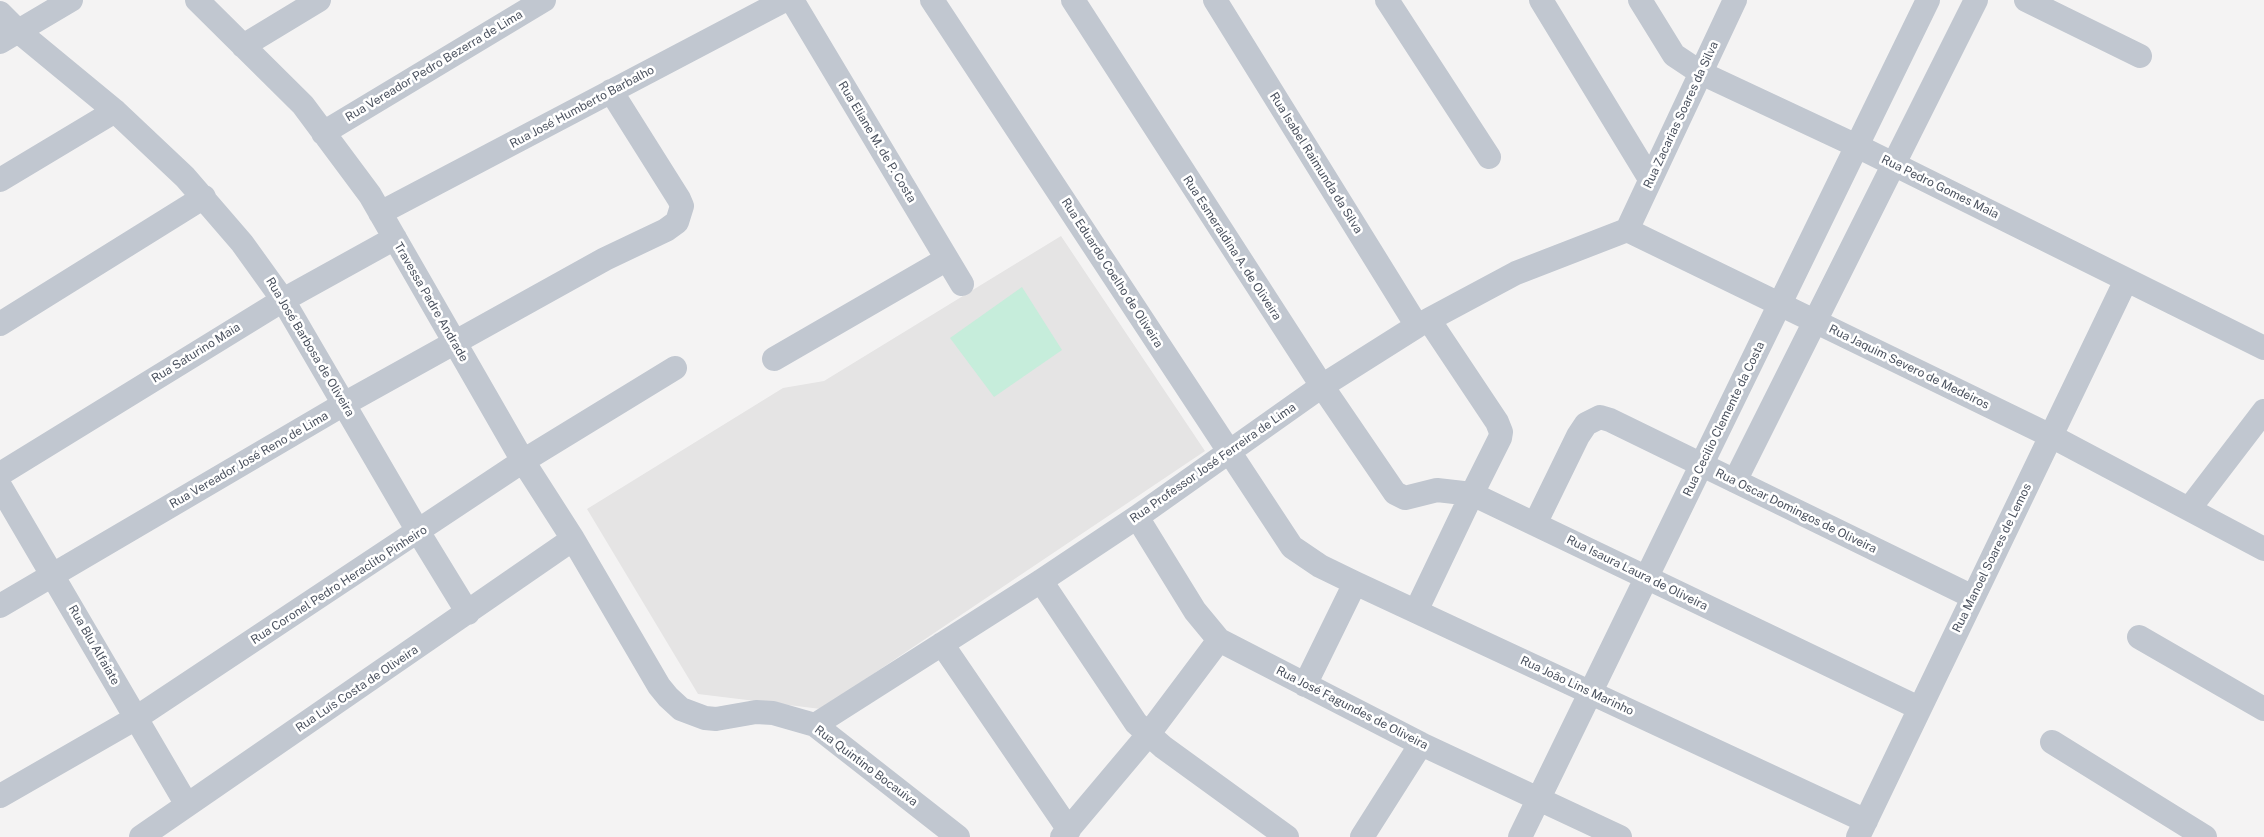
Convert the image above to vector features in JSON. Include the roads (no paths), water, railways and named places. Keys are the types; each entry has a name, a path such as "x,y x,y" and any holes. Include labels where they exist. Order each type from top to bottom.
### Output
{"street":[{"path":"9,36 71,0"},
{"name":"Travessa Padre Andrade","path":"197,0 303,105 370,195 523,461 628,632"},
{"path":"244,46 319,0"},
{"name":"Rua Vereador Pedro Bezerra de Lima","path":"323,133 544,0"},
{"name":"Rua José Humberto Barbalho","path":"380,213 784,0"},
{"name":"Rua Eliane M. de P. Costa","path":"792,0 962,284"},
{"name":"Rua Eduardo Coelho de Oliveira","path":"932,0 1292,546"},
{"name":"Rua Esmeraldina A. de Oliveira","path":"1073,0 1322,386 1395,493"},
{"name":"Rua Isabel Raimunda da Silva","path":"1215,0 1423,323 1497,422 1501,432 1500,438 1472,494"},
{"path":"1388,0 1489,157"},
{"path":"1541,0 1650,179"},
{"name":"Rua Pedro Gomes Maia","path":"1640,0 1674,55 1701,73 1894,164 2264,348"},
{"name":"Rua Zacarias Soares da Silva","path":"1627,230 1735,0"},
{"name":"Rua Cecilio Clemente da Costa","path":"1520,837 1928,0"},
{"path":"1735,481 1976,0"},
{"path":"2026,0 2140,56"},
{"name":"Rua José Barbosa de Oliveira","path":"0,13 9,36 115,111 204,197 242,243 283,300 418,533 468,612"},
{"name":"Rua Vereador José Reno de Lima","path":"0,606 344,404 605,259 666,230 677,222 682,206 611,91"},
{"path":"0,180 115,111"},
{"path":"0,324 204,197"},
{"name":"Rua Professor José Ferreira de Lima","path":"815,725 1041,581 1137,517 1322,386 1423,323 1516,273 1627,230"},
{"name":"Rua Jaquim Severo de Medeiros","path":"1627,230 2051,436 2264,549"},
{"name":"Rua Saturino Maia","path":"0,474 283,300 395,238"},
{"path":"774,359 947,258"},
{"name":"Rua Manoel Soares de Lemos","path":"1862,829 2126,280"},
{"name":"Rua Coronel Pedro Heraclito Pinheiro","path":"0,796 136,718 418,533 523,461 675,368"},
{"path":"2189,508 2264,411"},
{"name":"Rua Oscar Domingos de Oliveira","path":"1535,524 1578,436 1586,424 1600,417 1610,420 1973,597"},
{"name":"Rua Blu Alfaiate","path":"0,486 187,805"},
{"name":"Rua Isaura Laura de Oliveira","path":"1395,493 1405,498 1437,490 1472,494 1919,708"},
{"path":"1416,611 1472,494"},
{"name":"Rua José Fagundes de Oliveira","path":"1137,517 1195,611 1219,640 1421,744 1620,837"},
{"name":"Rua Luís Costa de Oliveira","path":"141,837 572,539"},
{"name":"Rua João Lins Marinho","path":"1292,546 1320,566 1591,692 1862,829"},
{"path":"1041,581 1136,723 1147,736 1287,837"},
{"path":"1305,685 1355,583"},
{"name":"Rua Quintino Bocauiva","path":"628,632 660,686 682,709 693,714 716,718 756,712 772,713 815,725 958,837"},
{"path":"2139,637 2264,710"},
{"path":"942,644 1065,833 1147,736 1219,640"},
{"path":"2052,742 2205,837"},
{"path":"1362,837 1421,744"}]}
